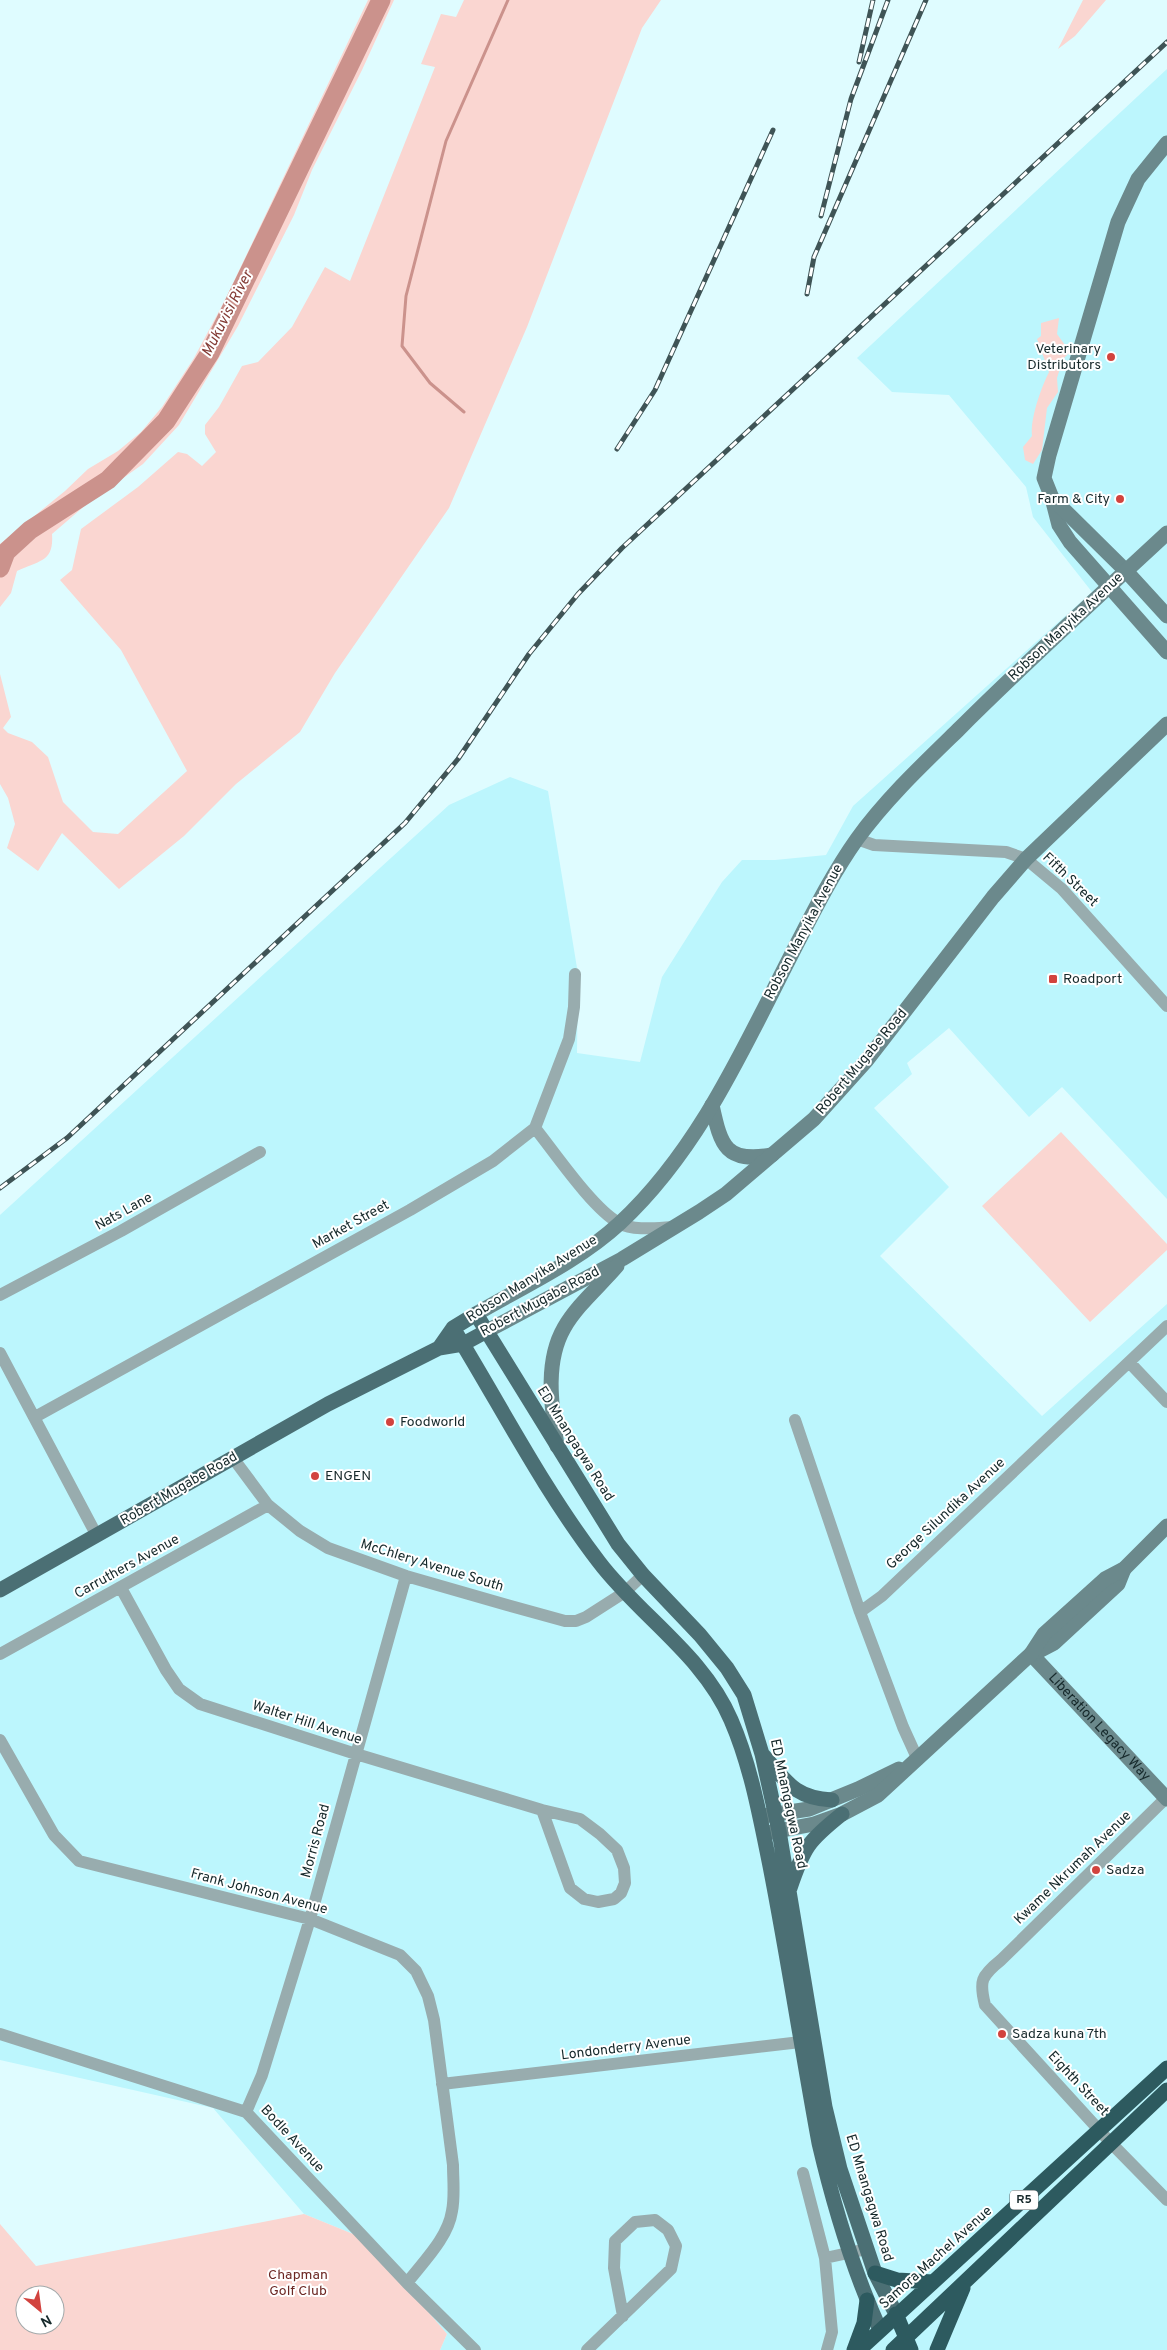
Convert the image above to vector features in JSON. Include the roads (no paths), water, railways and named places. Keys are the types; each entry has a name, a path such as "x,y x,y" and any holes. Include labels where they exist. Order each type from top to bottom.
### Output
{"highway":[{"name":"Samora Machel Avenue","path":"891,2350 909,2343 968,2277 1106,2136 1167,2068"},
{"name":"Samora Machel Avenue","path":"859,2350 933,2282 1106,2136 1167,2090"},
{"path":"875,2273 897,2280 933,2282"},
{"path":"936,2350 951,2311 968,2277"},
{"path":"854,2350 864,2323 867,2300"},
{"name":"ED Mnangagwa Road","path":"896,2314 909,2343"},
{"name":"ED Mnangagwa Road","path":"880,2330 891,2350"}],"main road":[{"path":"1167,143 1138,179 1118,222 1049,455 1044,478 1052,498 1059,525 1070,542 1167,652"},
{"path":"1052,498 1126,571 1167,616"},
{"name":"Robson Manyika Avenue","path":"453,1328 578,1254 619,1223 667,1171 712,1105 832,877 857,839 904,784 990,698 1167,533"},
{"name":"Robert Mugabe Road","path":"0,1590 328,1404 439,1348 463,1344 622,1259 726,1194 814,1119 867,1060 993,897 1026,859 1167,724"},
{"path":"712,1105 720,1137 733,1153 742,1158 773,1155"},
{"path":"557,1446 551,1388 556,1347 564,1327 576,1311 622,1259"},
{"name":"ED Mnangagwa Road","path":"476,1314 618,1544 643,1575 700,1635 727,1668 744,1695 762,1754 779,1831 789,1890 818,2143 850,2254 880,2330"},
{"name":"Robert Mugabe Road","path":"439,1348 453,1328"},
{"name":"ED Mnangagwa Road","path":"453,1328 580,1538 625,1592 688,1656 722,1701 731,1720 748,1770 760,1816 807,2042 840,2169 875,2273 896,2314"},
{"path":"763,1834 814,1824 842,1814 878,1795 1031,1654 1054,1643 1118,1584 1124,1569 1167,1526"},
{"name":"Liberation Legacy Way","path":"1031,1654 1167,1798"},
{"path":"762,1754 803,1796 832,1800"},
{"path":"760,1816 808,1809 832,1800 918,1760"},
{"path":"789,1890 805,1848 823,1829 842,1814"}],"street":[{"name":"Fifth Street","path":"857,839 874,845 1006,852 1026,859 1062,889 1167,1006"},
{"path":"575,974 574,1007 569,1040 535,1128 596,1204 619,1223 647,1228 672,1227"},
{"name":"Market Street","path":"35,1417 410,1210 493,1161 535,1128"},
{"name":"Nats Lane","path":"0,1295 121,1231 260,1152"},
{"name":"George Silundika Avenue","path":"860,1612 882,1596 1167,1326"},
{"path":"0,1353 97,1536"},
{"path":"1129,1362 1167,1402"},
{"path":"795,1420 860,1612 903,1727 918,1760"},
{"name":"McChlery Avenue South","path":"233,1458 268,1505 300,1531 328,1548 406,1576 565,1621 576,1621 586,1617 625,1592 643,1575"},
{"name":"Carruthers Avenue","path":"0,1654 268,1505"},
{"name":"Morris Road","path":"246,2112 262,2075 310,1919 406,1576"},
{"name":"Walter Hill Avenue","path":"121,1588 166,1670 179,1689 200,1704 356,1754 542,1810 580,1819 617,1850 624,1868 625,1883 621,1893 614,1898 598,1902 584,1898 570,1888 542,1810"},
{"name":"Frank Johnson Avenue","path":"0,1740 54,1834 79,1861 310,1919 400,1955 416,1971 428,1996 434,2020 452,2165 452,2212 443,2235 407,2283"},
{"name":"Kwame Nkrumah Avenue","path":"1000,1960 1167,1798"},
{"name":"Eighth Street","path":"1000,1960 985,1972 981,1983 985,2006 1167,2200"},
{"name":"Bodle Avenue","path":"0,2034 246,2112 407,2283 475,2350"},
{"name":"Londonderry Avenue","path":"442,2084 807,2042"},
{"path":"803,2173 825,2258 832,2332 827,2350"},
{"path":"587,2350 671,2269 676,2246 668,2230 655,2220 635,2222 615,2241 614,2268 622,2316"},
{"path":"825,2258 867,2249"}],"waterway":[{"name":"Mukuvisi River","path":"0,568 6,552 30,530 108,480 166,421 210,353 381,0"},
{"path":"464,412 430,383 402,346 406,296 446,141 508,0"}],"railway":[{"path":"859,62 873,0"},
{"path":"821,216 851,99 888,0"},
{"path":"807,294 814,257 926,0"},
{"path":"0,1188 67,1138 405,823 458,759 529,654 578,594 622,548 1167,42"},
{"path":"617,449 655,390 773,130"}],"place":[{"name":"Veterinary Distributors","path":"1111,357"},
{"name":"Farm & City","path":"1120,499"},
{"name":"Roadport","path":"1053,979"},
{"name":"Foodworld","path":"390,1422"},
{"name":"ENGEN","path":"315,1476"},
{"name":"Sadza","path":"1096,1870"},
{"name":"Sadza kuna 7th","path":"1002,2034"}],"park label":[{"name":"Chapman Golf Club","path":"298,2284"}]}
